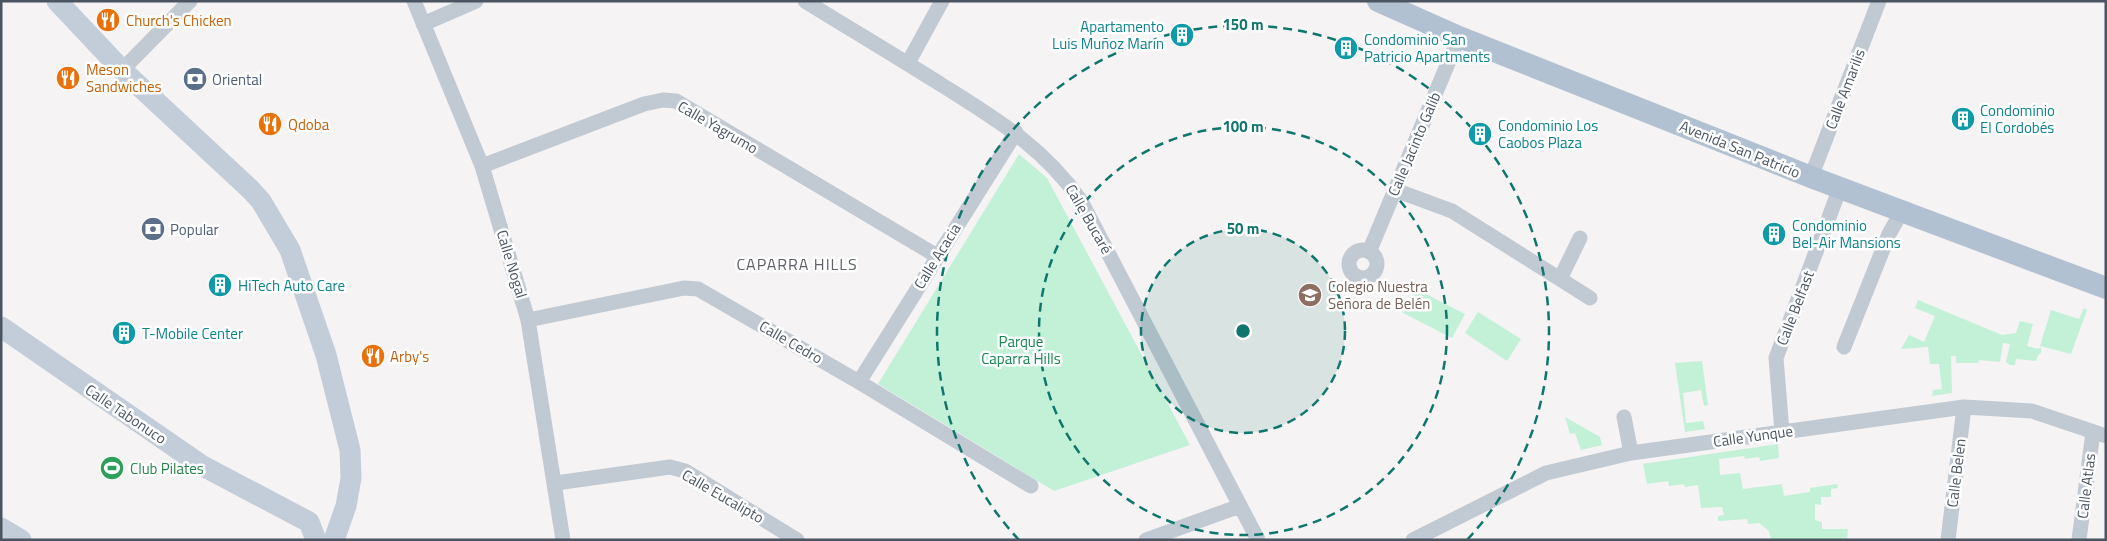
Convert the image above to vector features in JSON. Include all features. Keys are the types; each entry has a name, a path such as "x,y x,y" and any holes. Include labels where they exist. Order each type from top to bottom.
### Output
{"main road":[{"name":"Avenida San Patricio","path":"1378,1 1459,36 1811,177 2106,288"}],"street":[{"path":"57,1 122,70 250,189 261,201 290,250 326,356 350,450 351,478 346,506 334,540"},
{"path":"122,70 190,1"},
{"name":"Calle Nogal","path":"414,1 482,166 528,320 556,483 563,540"},
{"path":"423,24 476,1"},
{"name":"Calle Bucaré","path":"805,1 1016,132 1051,162 1081,201 1258,540"},
{"path":"908,64 942,1"},
{"name":"Calle Amarilis","path":"1811,177 1879,1"},
{"name":"Calle Jacinto Galib","path":"1369,252 1459,36"},
{"name":"Calle Yagrumo","path":"482,166 644,104 663,100 676,101 937,256"},
{"name":"Calle Acacia","path":"859,382 1016,132"},
{"name":"Calle Belfast","path":"1782,432 1776,358 1840,188"},
{"path":"1395,190 1452,211 1590,298"},
{"path":"1844,347 1889,234 1902,212"},
{"path":"1560,279 1580,238"},
{"name":"Calle Cedro","path":"528,320 684,288 698,289 859,382 1031,486"},
{"name":"Calle Tabonuco","path":"1,327 201,465 313,531 325,518 346,506"},
{"name":"Calle Yunque","path":"1413,540 1546,473 1631,453 1964,407 2032,411 2099,434"},
{"name":"Calle Belen","path":"1948,540 1964,407"},
{"path":"1624,417 1631,453"},
{"name":"Calle Atlas","path":"2079,540 2099,434"},
{"name":"Calle Eucalipto","path":"556,483 670,467 684,471 797,540"},
{"path":"1146,540 1240,506"},
{"path":"1,528 21,540"}],"green space":[{"name":"Parque Caparra Hills","path":"1019,154 1047,178 1190,445 1054,491 878,384"},
{"path":"1416,289 1465,314 1452,338 1403,313"},
{"path":"1918,300 2002,335 2016,333 2020,321 2033,324 2027,346 2038,349 2041,347 2041,353 2036,361 2016,359 2015,365 2010,365 2006,362 2010,344 2003,343 2000,362 1979,360 1978,363 1956,363 1956,356 1951,356 1952,393 1932,396 1933,390 1942,389 1939,364 1930,364 1928,347 1901,349 1909,335 1924,342 1935,316 1915,308"},
{"path":"2084,308 2087,310 2071,354 2040,346 2051,310 2079,319"},
{"path":"1478,312 1521,339 1507,361 1465,333"},
{"path":"1702,361 1708,405 1704,406 1701,390 1683,393 1686,423 1703,421 1705,429 1685,432 1675,363"},
{"path":"1565,417 1600,437 1602,445 1581,450 1575,433 1570,434"},
{"path":"1778,444 1779,458 1760,461 1759,457 1745,459 1744,456 1719,459 1720,475 1740,473 1743,489 1782,484 1784,496 1810,492 1810,488 1837,484 1838,488 1831,489 1831,497 1821,497 1821,505 1815,504 1815,520 1822,522 1822,529 1848,529 1847,540 1771,540 1769,531 1759,523 1748,524 1747,519 1718,521 1718,516 1724,515 1722,507 1701,508 1698,485 1685,487 1684,484 1669,486 1668,481 1647,484 1643,464"}],"place":[{"name":"Church's Chicken","path":"108,20"},
{"name":"Apartamento Luis Muñoz Marín","path":"1182,35"},
{"name":"Condominio San Patricio Apartments","path":"1346,48"},
{"name":"Meson Sandwiches","path":"68,78"},
{"name":"Oriental","path":"195,79"},
{"name":"Condominio El Cordobés","path":"1963,119"},
{"name":"Qdoba","path":"270,124"},
{"name":"Condominio Los Caobos Plaza","path":"1480,134"},
{"name":"Popular","path":"153,229"},
{"name":"Condominio Bel-Air Mansions","path":"1774,234"},
{"name":"HiTech Auto Care","path":"220,285"},
{"name":"Colegio Nuestra Señora de Belén","path":"1310,295"},
{"name":"T-Mobile Center","path":"124,333"},
{"name":"Arby's","path":"373,356"},
{"name":"Club Pilates","path":"112,468"}],"district":[{"name":"CAPARRA HILLS","path":"797,264"}]}
